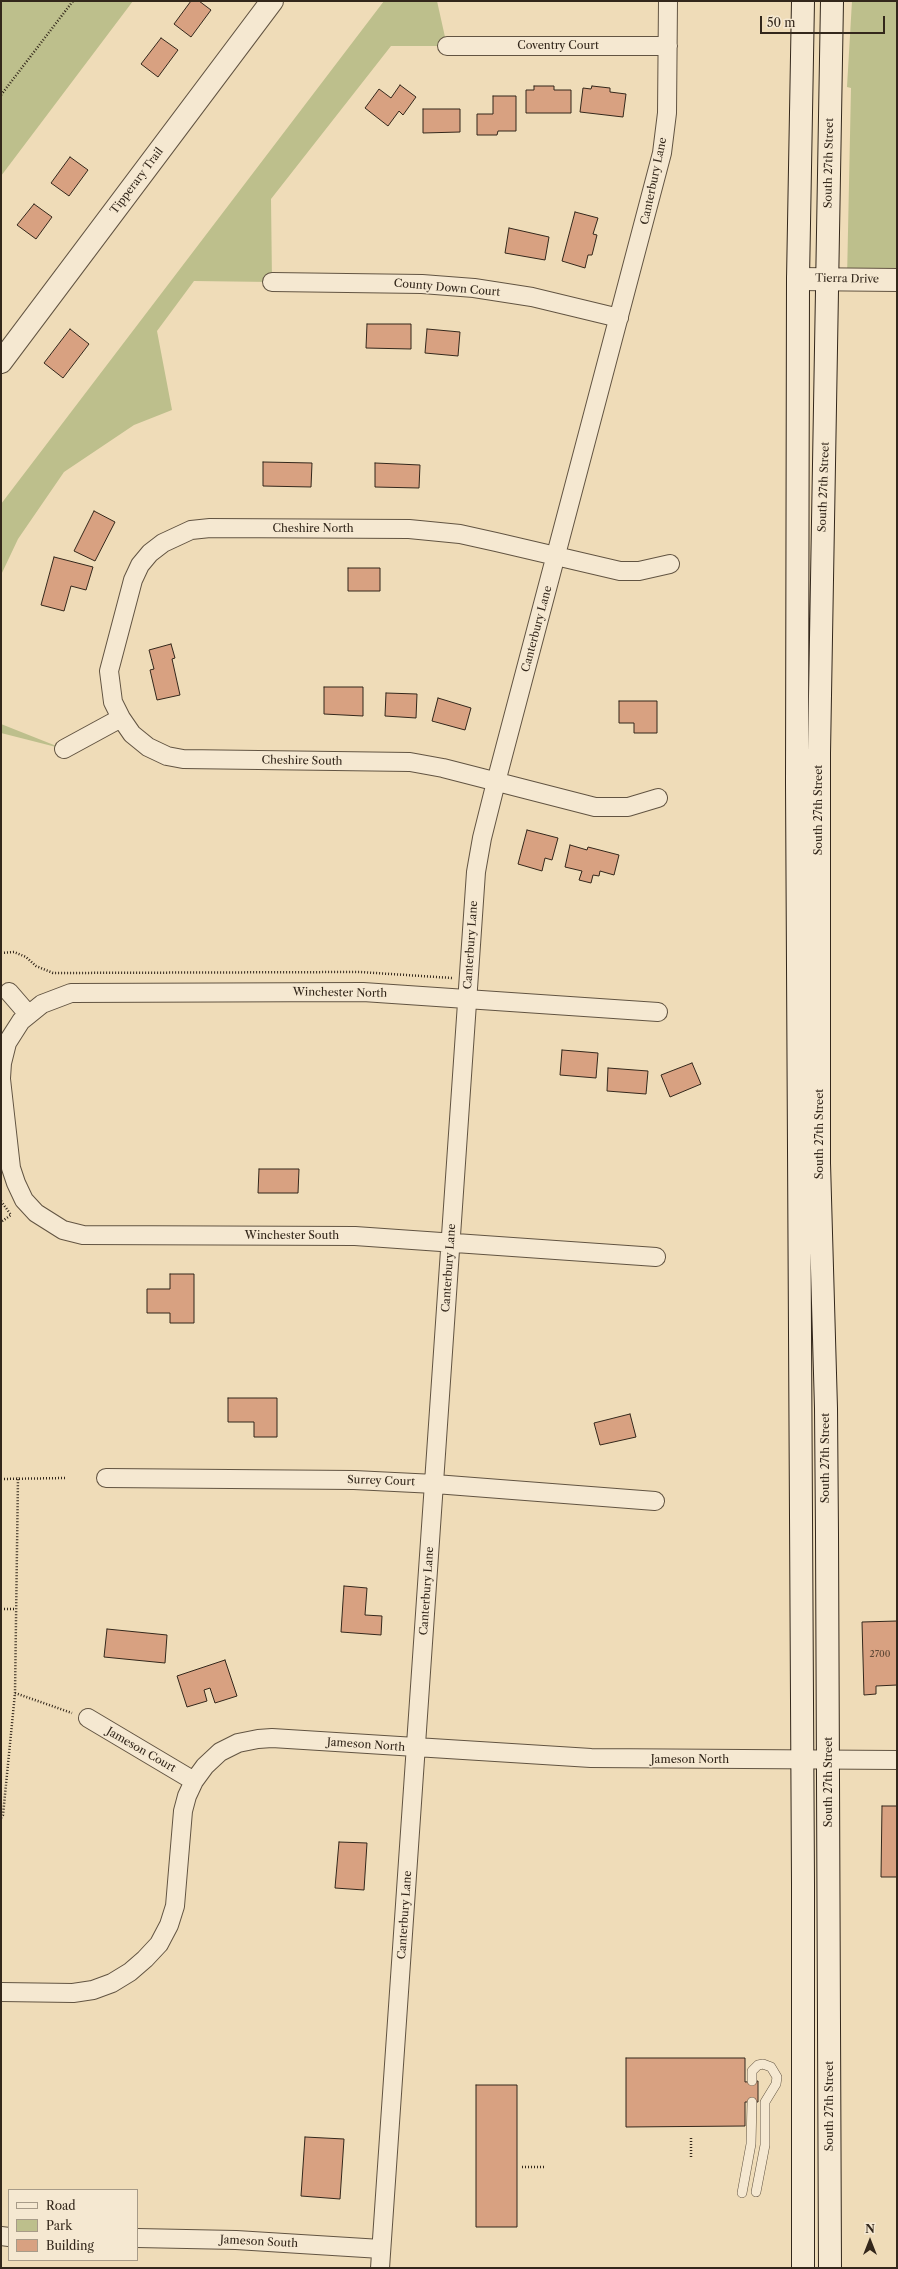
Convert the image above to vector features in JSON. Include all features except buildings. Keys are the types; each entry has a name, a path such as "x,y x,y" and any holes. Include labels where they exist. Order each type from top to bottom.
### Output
{"main road":[{"name":"Tipperary Trail","path":"1,362 272,1"},
{"name":"South 27th Street","path":"803,1 798,279 798,1123 803,1760 803,2268"},
{"name":"South 27th Street","path":"830,2268 829,1760 826,1408 819,1163 819,647 825,456 832,1"},
{"name":"Tierra Drive","path":"798,279 897,280"}],"street":[{"name":"Canterbury Lane","path":"380,2268 476,872 482,838 496,782 619,318 634,288 662,153 667,113 668,1"},
{"name":"Coventry Court","path":"447,46 668,46"},
{"name":"County Down Court","path":"272,282 422,284 474,288 532,297 619,318"},
{"name":"Cheshire North","path":"120,623 133,580 140,565 150,553 163,543 191,530 210,528 410,529 460,534 620,572 651,569 670,564"},
{"name":"Cheshire South","path":"120,623 109,671 113,702 121,718 132,734 148,747 167,756 183,759 410,762 443,768 594,807 628,807 658,798"},
{"path":"64,749 121,718"},
{"path":"9,992 28,1014"},
{"name":"Winchester North","path":"5,1118 1,1079 2,1063 8,1043 15,1029 28,1014 42,1004 56,997 85,992 363,992 658,1012"},
{"name":"Winchester South","path":"5,1118 11,1168 21,1194 36,1213 63,1230 83,1235 355,1236 656,1257"},
{"name":"Surrey Court","path":"106,1478 354,1480 435,1484 655,1501"},
{"name":"Jameson Court","path":"88,1718 194,1781"},
{"name":"Jameson North","path":"1,1992 73,1993 93,1990 112,1983 130,1972 146,1959 159,1944 169,1925 175,1906 184,1811 194,1781 205,1766 220,1752 238,1743 258,1739 591,1758 897,1760"},
{"name":"Jameson South","path":"138,2238 236,2240 381,2248"}],"lane":[{"path":"752,2082 752,2071 754,2068 763,2064 771,2067 777,2077 776,2084 765,2102 765,2145 756,2192"},
{"path":"742,2193 751,2144 752,2102"}],"path":[{"path":"1,95 73,1"},
{"path":"1,953 14,952 26,957 36,966 53,973 360,972 454,978"},
{"path":"1,1201 11,1215 1,1222"},
{"path":"1,1479 18,1477 65,1478"},
{"path":"1,1818 3,1815 15,1693 18,1477"},
{"path":"1,1609 16,1609"},
{"path":"15,1693 88,1718"},
{"path":"690,2138 691,2159"},
{"path":"522,2167 544,2167"}],"green space":[{"path":"3,1 133,1 1,176 1,4"},
{"path":"384,1 437,1 447,46 391,46 271,199 272,282 194,281 157,331 172,410 134,425 64,472 18,539 1,575 1,504"},
{"path":"852,1 897,1 897,280 847,279 851,88 847,87"},
{"path":"1,724 64,749 1,733"}]}
